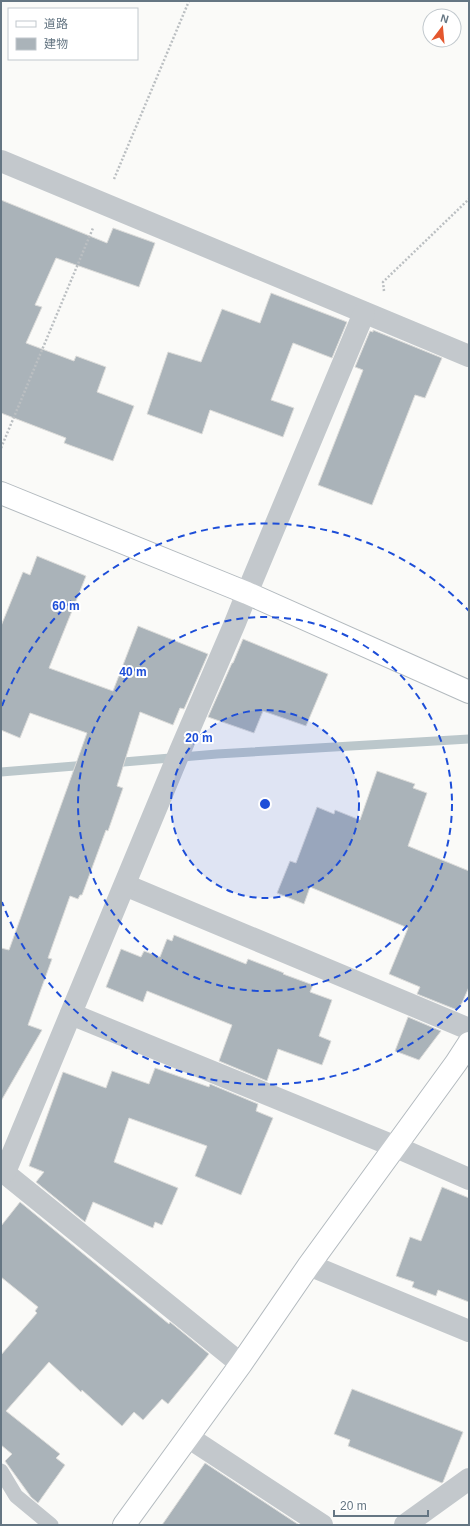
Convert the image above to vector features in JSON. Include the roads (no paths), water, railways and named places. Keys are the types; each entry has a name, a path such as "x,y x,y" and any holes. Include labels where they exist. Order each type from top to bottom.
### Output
{"street":[{"path":"1,162 469,356"},
{"path":"241,1364 3,1171 71,1014 364,313"},
{"path":"1,493 247,593 469,692"},
{"path":"125,885 469,1029"},
{"path":"71,1014 396,1147 469,1179"},
{"path":"124,1525 241,1364 309,1265 396,1147 469,1043"},
{"path":"309,1265 469,1331"},
{"path":"188,1437 322,1525"},
{"path":"405,1525 469,1479"}],"lane":[{"path":"1,1471 16,1496 51,1525"}],"waterway":[{"path":"112,763 217,754 469,739"},
{"path":"1,772 87,765"}]}
